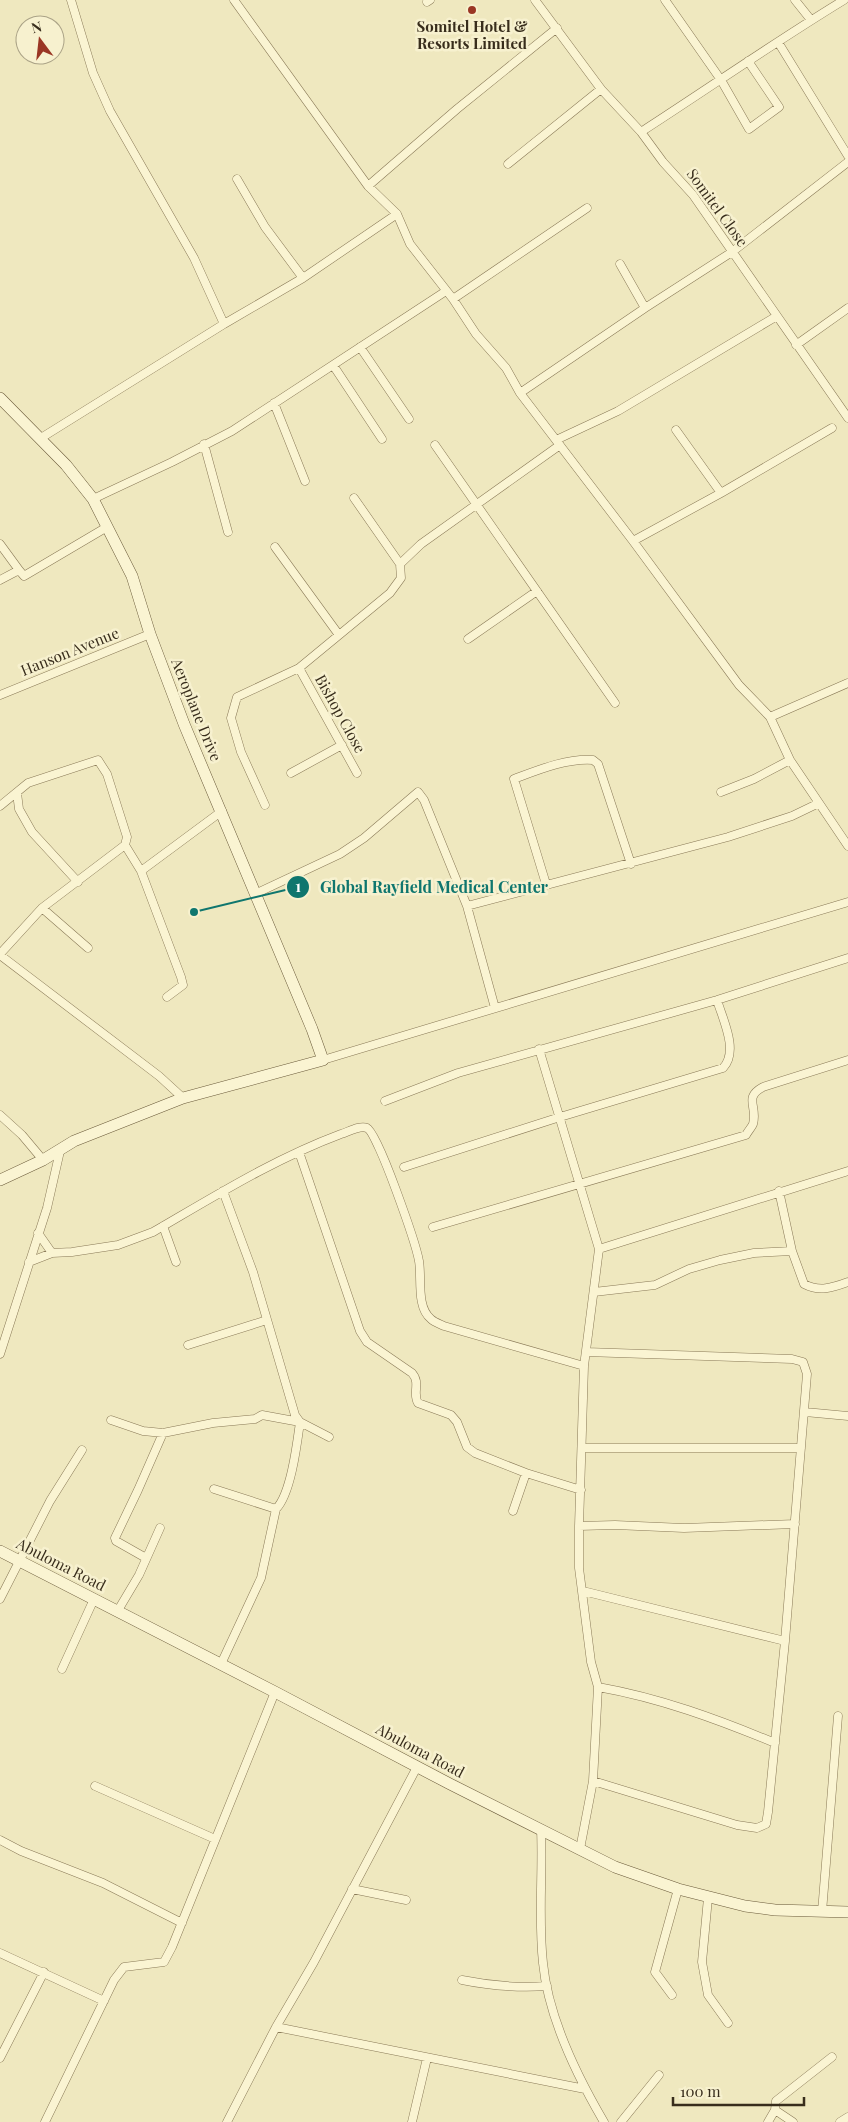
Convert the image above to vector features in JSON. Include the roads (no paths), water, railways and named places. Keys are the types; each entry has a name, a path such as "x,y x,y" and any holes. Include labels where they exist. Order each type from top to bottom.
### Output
{"street":[{"path":"71,0 93,73 110,111 194,258 224,324"},
{"path":"234,0 368,186 397,214 410,244 453,299 476,334 506,368 520,393 633,540 739,685 770,717 790,760 848,846"},
{"name":"Somitel Close","path":"534,0 557,28 601,89 641,132 663,162 693,195 796,345 847,415"},
{"path":"664,0 721,80 749,129 779,107 748,61"},
{"path":"795,0 811,20"},
{"path":"641,132 844,0"},
{"path":"368,186 457,109 557,28"},
{"path":"778,42 848,156"},
{"path":"508,164 601,89"},
{"path":"520,393 645,308 732,252 848,162"},
{"path":"237,179 265,227 303,278"},
{"path":"453,299 586,208"},
{"path":"41,438 224,324 303,278 397,214"},
{"path":"620,264 645,308"},
{"path":"93,500 232,431 446,291"},
{"path":"796,345 848,308"},
{"path":"400,564 420,544 477,505 558,442 618,410 777,316"},
{"path":"360,347 409,419"},
{"path":"333,365 382,439"},
{"name":"Aeroplane Drive","path":"0,398 66,465 93,500 132,576 150,634 184,724 222,811 323,1060"},
{"path":"274,403 305,481"},
{"path":"633,540 721,493 832,428"},
{"path":"676,430 721,493"},
{"path":"204,444 228,532"},
{"path":"435,446 615,703"},
{"path":"265,805 242,752 232,718 237,697 299,668 390,593 401,578 400,564 354,498"},
{"path":"0,544 24,576 107,527"},
{"path":"274,547 339,635"},
{"path":"0,580 19,570"},
{"path":"468,639 537,591"},
{"name":"Hanson Avenue","path":"0,695 150,634"},
{"name":"Bishop Close","path":"299,668 357,773"},
{"path":"770,717 848,683"},
{"path":"291,773 342,745"},
{"path":"546,884 514,779 552,766 588,759 598,764 631,864"},
{"path":"0,806 28,783 98,760 107,774 127,837 126,845 141,871 160,919 182,985 168,997"},
{"path":"721,792 754,779 790,760"},
{"path":"255,894 340,854 364,838 418,792 424,800 467,906 495,1008"},
{"path":"16,793 19,809 32,832 78,882"},
{"path":"467,906 546,884 631,864 759,828 792,816 819,803"},
{"path":"141,871 222,811"},
{"path":"126,845 42,908 0,954 159,1076 183,1098"},
{"path":"0,1180 43,1160 82,1138 183,1098 323,1060 848,902"},
{"path":"42,908 88,948"},
{"path":"385,1101 458,1073 717,1000 848,958"},
{"path":"404,1166 723,1068 729,1061 731,1047 717,1000"},
{"path":"539,1049 599,1249 584,1366 579,1526 579,1568 591,1662 598,1687 593,1781 580,1849"},
{"path":"433,1227 746,1135 753,1124 752,1100 754,1092 763,1087 848,1060"},
{"path":"0,1115 22,1135 43,1160"},
{"path":"29,1262 52,1253 118,1246 137,1239 265,1167 351,1131 366,1127 379,1149 411,1234 419,1260 424,1310 430,1319 444,1326 584,1366"},
{"path":"0,1354 49,1201 60,1150"},
{"path":"299,1152 360,1331 367,1342 416,1377 415,1393 418,1404 451,1415 457,1422 467,1447 474,1453 580,1490"},
{"path":"599,1249 779,1191 848,1171"},
{"path":"221,1664 261,1578 276,1509 281,1505 292,1469 300,1422 295,1415 252,1272 224,1191"},
{"path":"779,1191 792,1251 804,1284 814,1289 848,1282"},
{"path":"163,1226 176,1262"},
{"path":"38,1233 52,1253"},
{"path":"594,1292 655,1285 689,1269 720,1260 754,1253 792,1251"},
{"path":"188,1345 267,1320"},
{"path":"586,1352 792,1359 804,1362 807,1374 785,1641 766,1824 757,1828 737,1825 593,1781"},
{"path":"805,1412 848,1416"},
{"path":"111,1420 143,1431 163,1433 213,1423 255,1419 262,1415 300,1422 329,1437"},
{"path":"146,1558 116,1541 115,1538 163,1433"},
{"path":"582,1448 801,1448"},
{"path":"0,1599 50,1501 82,1450"},
{"path":"513,1511 526,1472"},
{"path":"214,1489 276,1509"},
{"path":"579,1526 615,1525 684,1528 795,1524"},
{"path":"118,1612 160,1528"},
{"name":"Abuloma Road","path":"0,1551 417,1767 615,1866 678,1890 708,1898 775,1910 848,1912"},
{"path":"583,1591 785,1641"},
{"path":"62,1669 94,1600"},
{"path":"598,1687 684,1707 775,1743"},
{"path":"45,2122 114,1980 124,1966 164,1962 275,1692"},
{"path":"822,1912 838,1716"},
{"path":"227,2122 276,2027 314,1962 417,1767"},
{"path":"95,1786 216,1839"},
{"path":"541,1829 543,1963 547,1986 555,2017 586,2089 604,2122"},
{"path":"0,1840 21,1851 104,1884 182,1922"},
{"path":"352,1889 406,1900"},
{"path":"672,1996 655,1972 678,1890"},
{"path":"708,1898 702,1962 708,1995 728,2023"},
{"path":"0,1953 104,2001"},
{"path":"1,2056 44,1972"},
{"path":"462,1980 520,1988 547,1986"},
{"path":"276,2027 586,2089"},
{"path":"768,2122 775,2110 776,2101 832,2057"},
{"path":"412,2122 427,2058"},
{"path":"621,2122 659,2075"},
{"path":"775,2110 793,2122"},
{"path":"840,2122 848,2117"}],"place":[{"name":"Somitel Hotel & Resorts Limited","path":"472,10"},
{"name":"Global Rayfield Medical Center","path":"194,912"}]}
